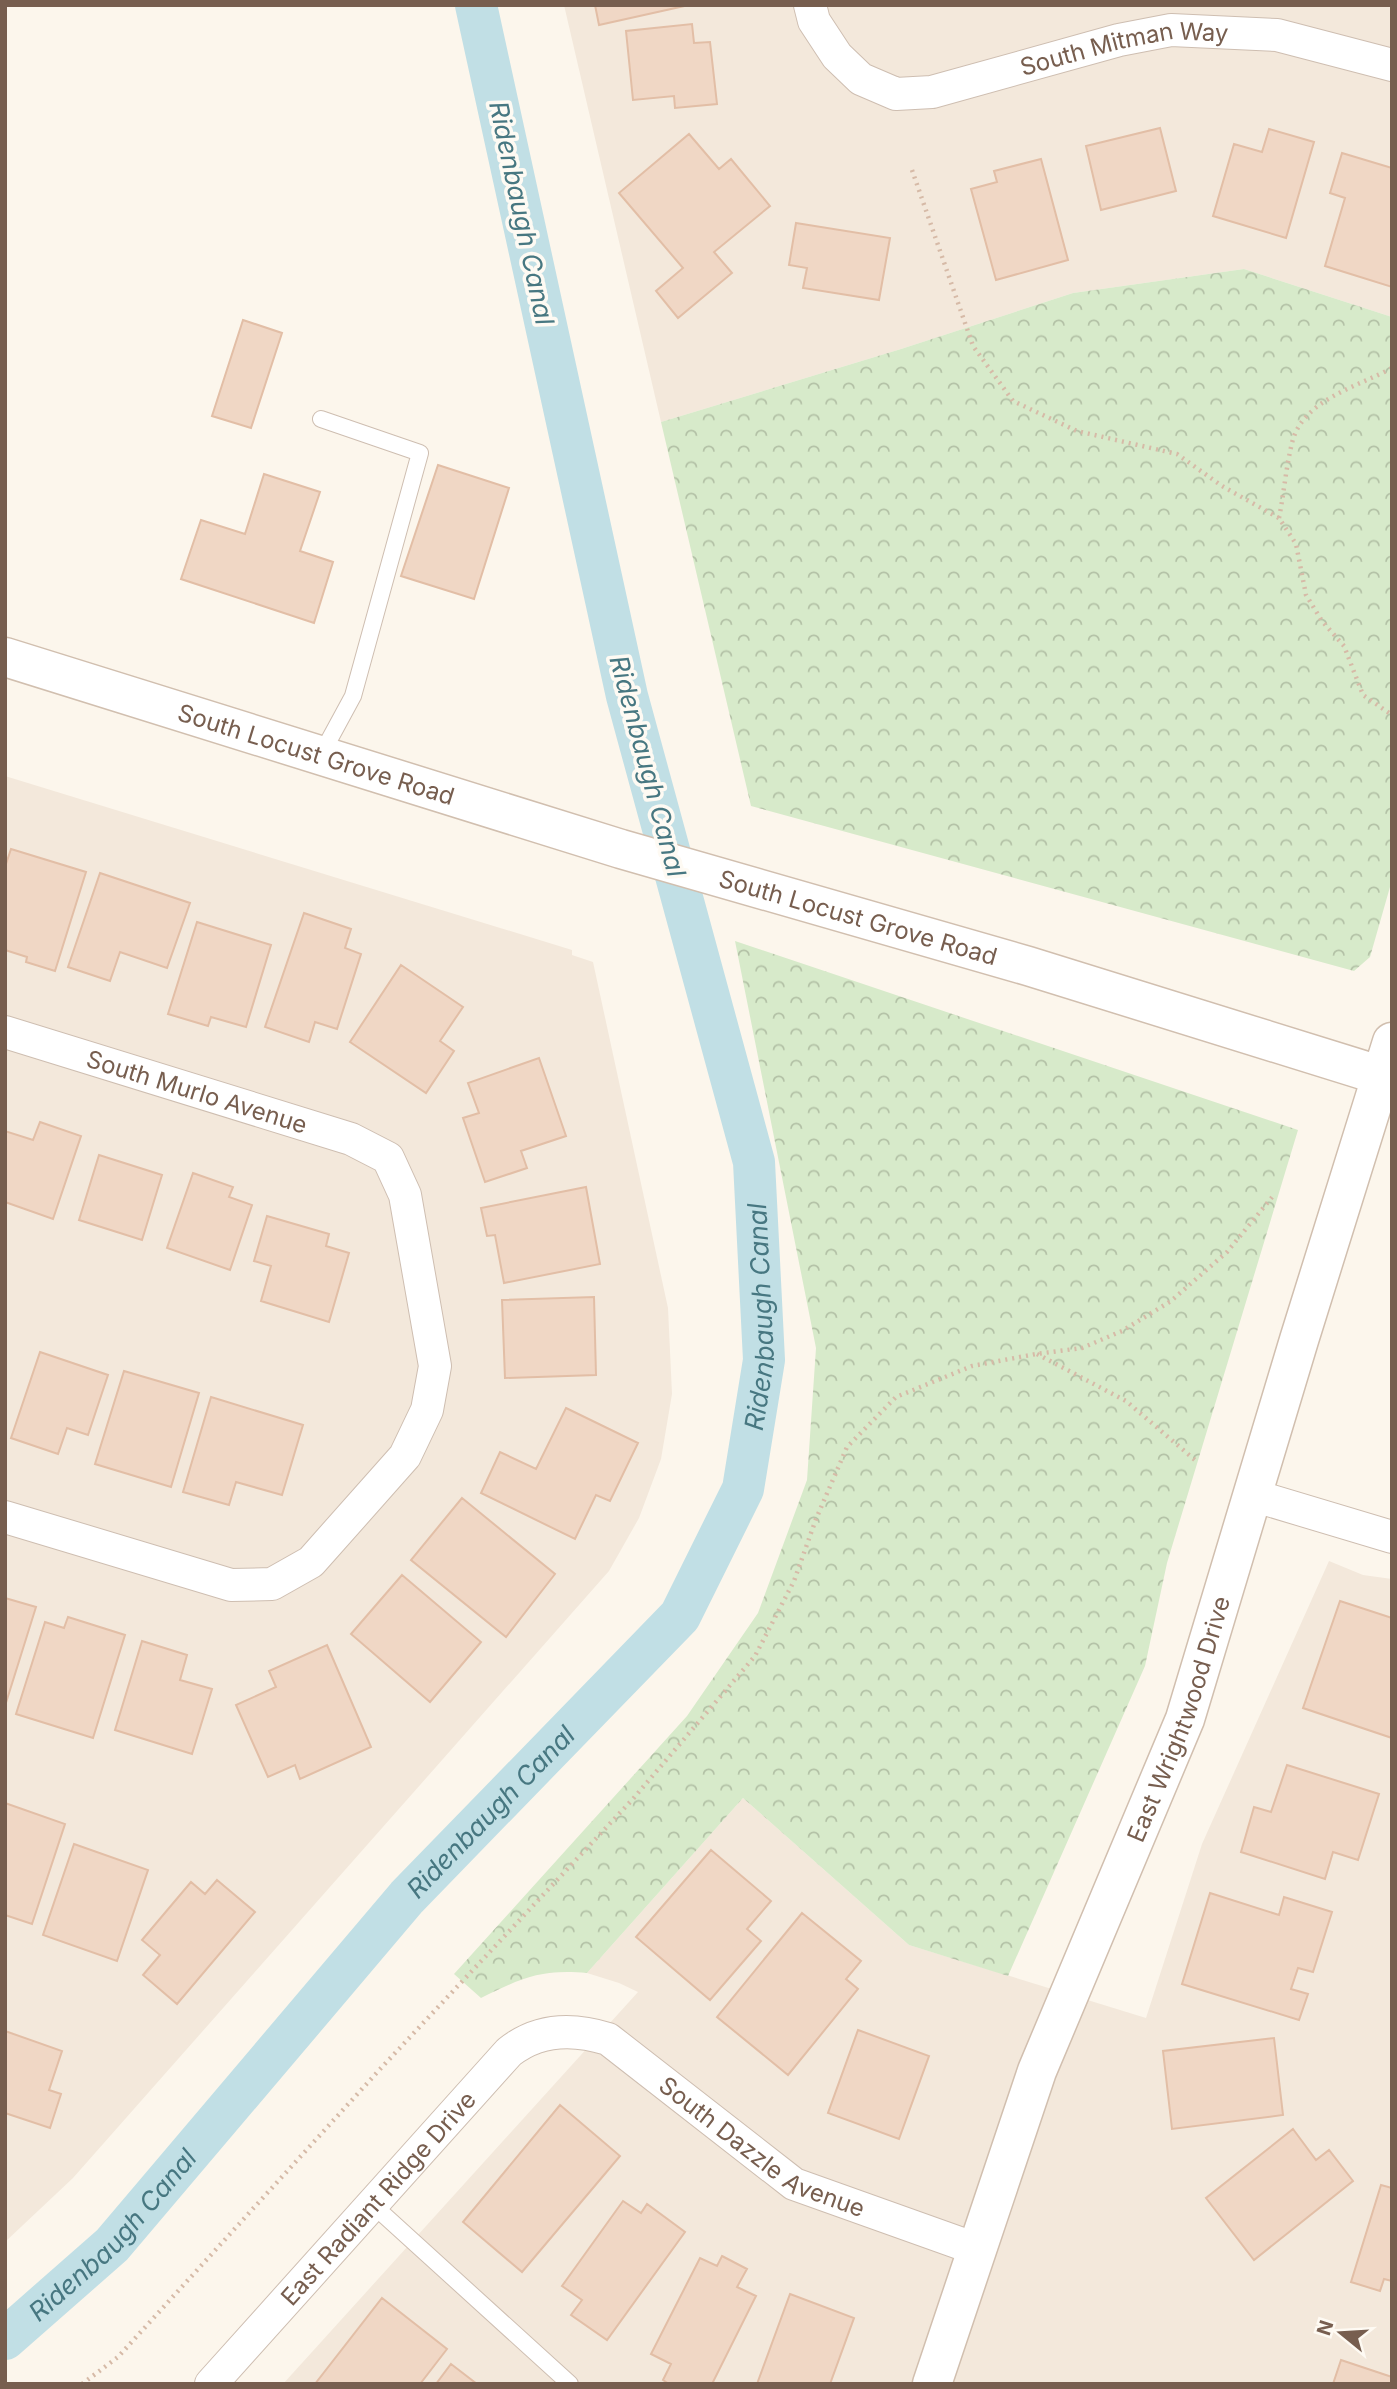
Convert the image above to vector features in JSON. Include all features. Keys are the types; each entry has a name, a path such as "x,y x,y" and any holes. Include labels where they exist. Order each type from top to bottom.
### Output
{"main road":[{"name":"South Locust Grove Road","path":"5,657 702,874 1388,1066"},
{"name":"East Wrightwood Drive","path":"932,2384 1037,2071 1185,1719 1252,1495 1388,1066"}],"street":[{"name":"South Mitman Way","path":"810,5 814,21 837,56 861,79 896,94 932,92 1119,40 1171,30 1277,34 1392,65"},
{"name":"South Murlo Avenue","path":"5,1032 351,1139 388,1158 405,1195 435,1366 427,1410 405,1456 311,1562 272,1584 231,1586 5,1517"},
{"path":"1252,1495 1392,1538"},
{"name":"South Dazzle Avenue","path":"557,2032 576,2032 608,2039 794,2184 979,2250"},
{"name":"East Radiant Ridge Drive","path":"211,2384 509,2052 523,2041 557,2032"}],"lane":[{"path":"321,419 420,453 353,696 321,755"},
{"path":"373,2205 570,2384"}],"path":[{"path":"912,170 973,346 1013,401 1077,431 1177,454 1222,486 1279,518 1296,544 1306,595 1322,621 1344,646 1363,695 1392,715"},
{"path":"1279,518 1292,440 1306,415 1330,397 1392,368"},
{"path":"82,2384 127,2347 436,2009 632,1800 755,1656 794,1581 816,1519 847,1447 896,1397 972,1366 1082,1348 1122,1331 1171,1301 1227,1252 1273,1196"},
{"path":"1036,1354 1126,1401 1195,1460"}],"shaded area":[{"path":"564,5 1392,5 1392,317 1244,269 1073,293 661,422"},
{"path":"5,776 572,950 572,955 593,962 668,1308 672,1394 661,1459 639,1518 609,1571 73,2178 5,2242"},
{"path":"1329,1561 1363,1575 1392,1579 1392,2384 283,2384 638,1992 587,1973 743,1798 909,1945 1146,2018 1202,1844"}],"green space":[{"path":"1244,269 1392,317 1392,880 1370,957 1354,971 751,806 661,422 1073,293"},
{"path":"735,941 1298,1130 1167,1563 1145,1666 1008,1976 909,1945 743,1798 587,1973 544,1974 508,1985 481,1998 454,1974 687,1716 758,1613 807,1480 816,1348"}],"building":[{"path":"595,5 689,5 599,25"},
{"path":"692,24 694,43 710,42 717,104 675,108 674,96 633,100 626,31"},
{"path":"1160,128 1176,191 1101,210 1086,146"},
{"path":"1269,129 1314,142 1286,238 1213,216 1234,144 1262,152"},
{"path":"689,134 719,169 731,159 770,206 714,252 732,273 678,318 656,291 683,268 619,193"},
{"path":"1342,153 1392,168 1392,287 1325,266 1345,198 1330,193"},
{"path":"1041,159 1068,260 996,280 971,189 997,182 994,171"},
{"path":"796,223 890,238 879,300 803,288 807,268 789,265"},
{"path":"243,320 282,333 251,428 212,416"},
{"path":"438,465 509,488 474,599 401,576"},
{"path":"264,474 320,492 300,551 333,562 314,623 181,579 201,520 245,534"},
{"path":"11,849 86,872 55,971 26,962 27,957 5,950 5,867"},
{"path":"100,873 190,903 167,968 120,952 110,981 68,967"},
{"path":"304,913 351,929 345,948 361,954 337,1029 315,1022 309,1042 265,1027"},
{"path":"197,922 271,945 246,1027 211,1017 208,1026 168,1014"},
{"path":"401,965 463,1007 440,1041 454,1051 426,1093 350,1042"},
{"path":"539,1058 566,1136 521,1151 527,1168 485,1182 463,1118 479,1113 468,1083"},
{"path":"40,1122 81,1136 53,1219 5,1202 5,1131 33,1140"},
{"path":"99,1155 162,1175 142,1240 79,1220"},
{"path":"193,1173 233,1187 229,1197 252,1205 230,1270 167,1248"},
{"path":"586,1187 600,1264 504,1283 495,1235 487,1236 481,1208"},
{"path":"267,1216 329,1234 326,1246 349,1253 329,1322 261,1301 271,1266 254,1261"},
{"path":"594,1297 596,1375 505,1378 502,1300"},
{"path":"40,1352 108,1375 88,1435 67,1428 58,1454 11,1438"},
{"path":"124,1371 199,1393 171,1487 95,1464"},
{"path":"211,1397 303,1425 282,1495 236,1482 229,1505 183,1492"},
{"path":"566,1408 638,1443 610,1501 596,1495 575,1539 481,1493 500,1452 536,1469"},
{"path":"462,1498 555,1574 506,1637 411,1560"},
{"path":"402,1575 481,1642 430,1702 351,1634"},
{"path":"5,1598 36,1607 5,1706"},
{"path":"1340,1601 1392,1618 1392,1738 1303,1708"},
{"path":"68,1617 125,1635 93,1738 16,1714 45,1622 64,1628"},
{"path":"142,1641 187,1655 180,1680 212,1689 192,1754 115,1730"},
{"path":"327,1645 371,1747 300,1779 295,1765 268,1777 236,1705 276,1687 269,1671"},
{"path":"1287,1765 1379,1794 1358,1860 1333,1852 1325,1879 1241,1852 1254,1807 1271,1812"},
{"path":"5,1803 65,1824 32,1924 5,1915"},
{"path":"74,1844 148,1870 117,1961 43,1935"},
{"path":"711,1850 771,1901 747,1929 761,1941 710,2000 636,1937"},
{"path":"217,1880 255,1912 177,2004 143,1975 160,1955 142,1940 191,1882 205,1894"},
{"path":"1210,1893 1279,1915 1284,1897 1332,1912 1313,1972 1298,1968 1291,1989 1308,1994 1299,2020 1182,1984"},
{"path":"802,1913 861,1961 846,1979 858,1989 788,2075 717,2017"},
{"path":"858,2030 929,2056 899,2139 828,2113"},
{"path":"5,2031 62,2051 49,2090 61,2094 50,2128 5,2113"},
{"path":"1274,2038 1283,2115 1172,2129 1163,2051"},
{"path":"560,2105 620,2156 522,2272 463,2222"},
{"path":"1293,2129 1316,2160 1329,2150 1353,2181 1254,2260 1206,2198"},
{"path":"1381,2185 1392,2188 1392,2281 1384,2279 1380,2291 1351,2282"},
{"path":"623,2201 641,2213 647,2204 685,2232 607,2340 571,2315 582,2300 562,2286"},
{"path":"722,2256 747,2269 737,2287 756,2296 712,2384 669,2384 663,2380 671,2364 651,2354 700,2258 717,2266"},
{"path":"790,2294 854,2318 830,2384 757,2384"},
{"path":"382,2298 447,2349 420,2384 315,2384"},
{"path":"1341,2360 1392,2377 1392,2384 1333,2384"},
{"path":"451,2364 477,2384 436,2384"}],"waterway":[{"name":"Ridenbaugh Canal","path":"5,2339 112,2245 407,1897 680,1616 743,1489 764,1360 754,1162 627,696 476,5"}]}
